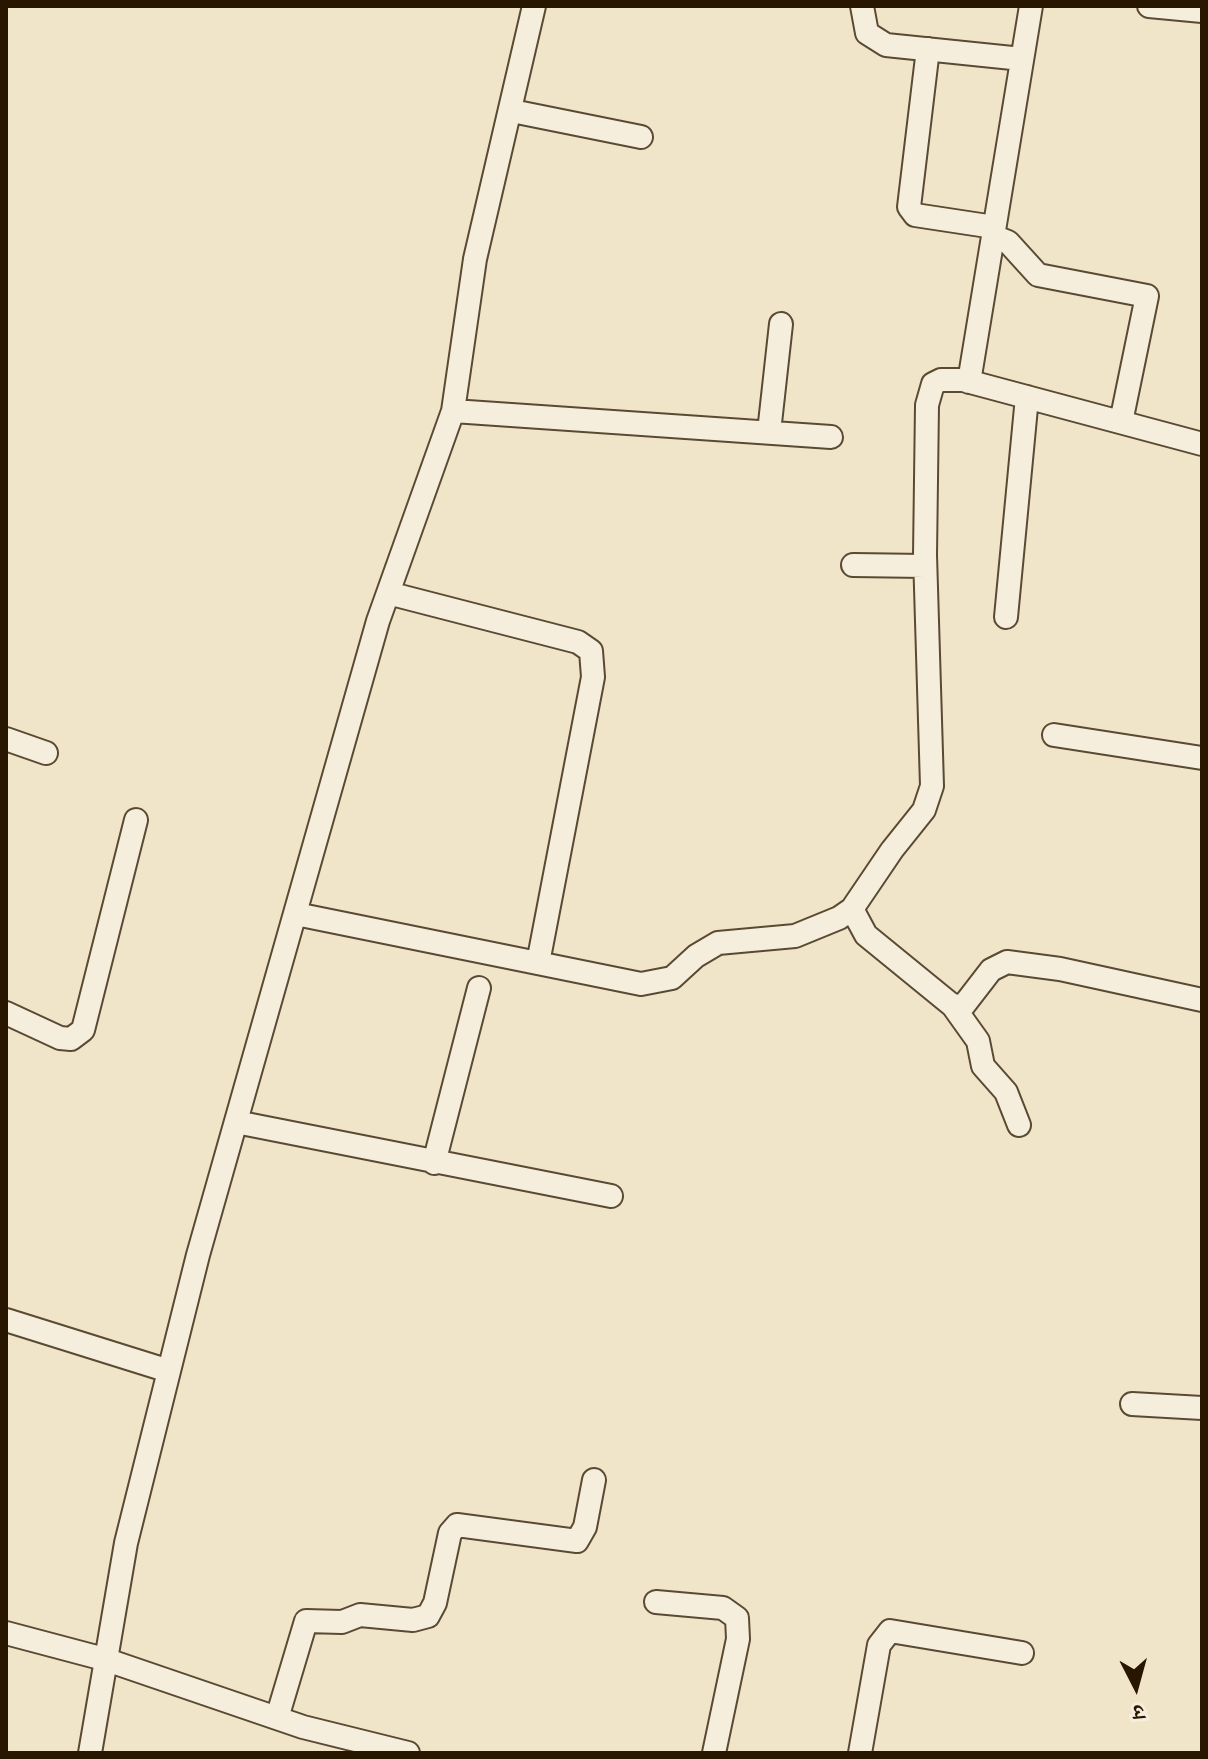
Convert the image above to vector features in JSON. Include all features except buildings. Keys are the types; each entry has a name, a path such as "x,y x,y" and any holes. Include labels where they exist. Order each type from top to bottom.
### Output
{"street":[{"path":"90,1753 126,1543 236,1122 388,593 453,411 475,259 512,111 534,6"},
{"path":"862,6 867,33 874,40 1022,59"},
{"path":"969,382 1031,6"},
{"path":"1149,6 1202,11"},
{"path":"928,49 909,207 915,215 994,232 1008,242 1038,275 1147,296 1121,422"},
{"path":"512,111 641,137"},
{"path":"769,432 781,324"},
{"path":"296,914 641,984 662,982 681,972 696,956 718,943 795,936 852,909 929,801 934,763 925,566 929,393 941,380 969,382 1202,444"},
{"path":"1006,617 1027,397"},
{"path":"453,411 831,437"},
{"path":"853,565 925,566"},
{"path":"388,593 578,642 591,651 593,677 538,963"},
{"path":"1054,735 1202,758"},
{"path":"6,739 46,753"},
{"path":"6,1013 60,1038 71,1039 83,1030 136,820"},
{"path":"852,909 866,935 953,1006 978,1041 983,1066 1006,1092 1019,1125"},
{"path":"953,1006 964,1005 991,970 1007,962 1060,969 1202,1000"},
{"path":"434,1163 479,988"},
{"path":"236,1122 611,1196"},
{"path":"6,1320 169,1371"},
{"path":"1132,1404 1202,1408"},
{"path":"277,1718 306,1621 342,1622 360,1615 413,1620 428,1616 435,1603 450,1533 457,1525 577,1541 585,1527 594,1480"},
{"path":"656,1602 723,1608 737,1618 738,1639 714,1753"},
{"path":"860,1753 879,1645 890,1631 1022,1653"},
{"path":"6,1633 104,1659 277,1718 408,1753"}]}
